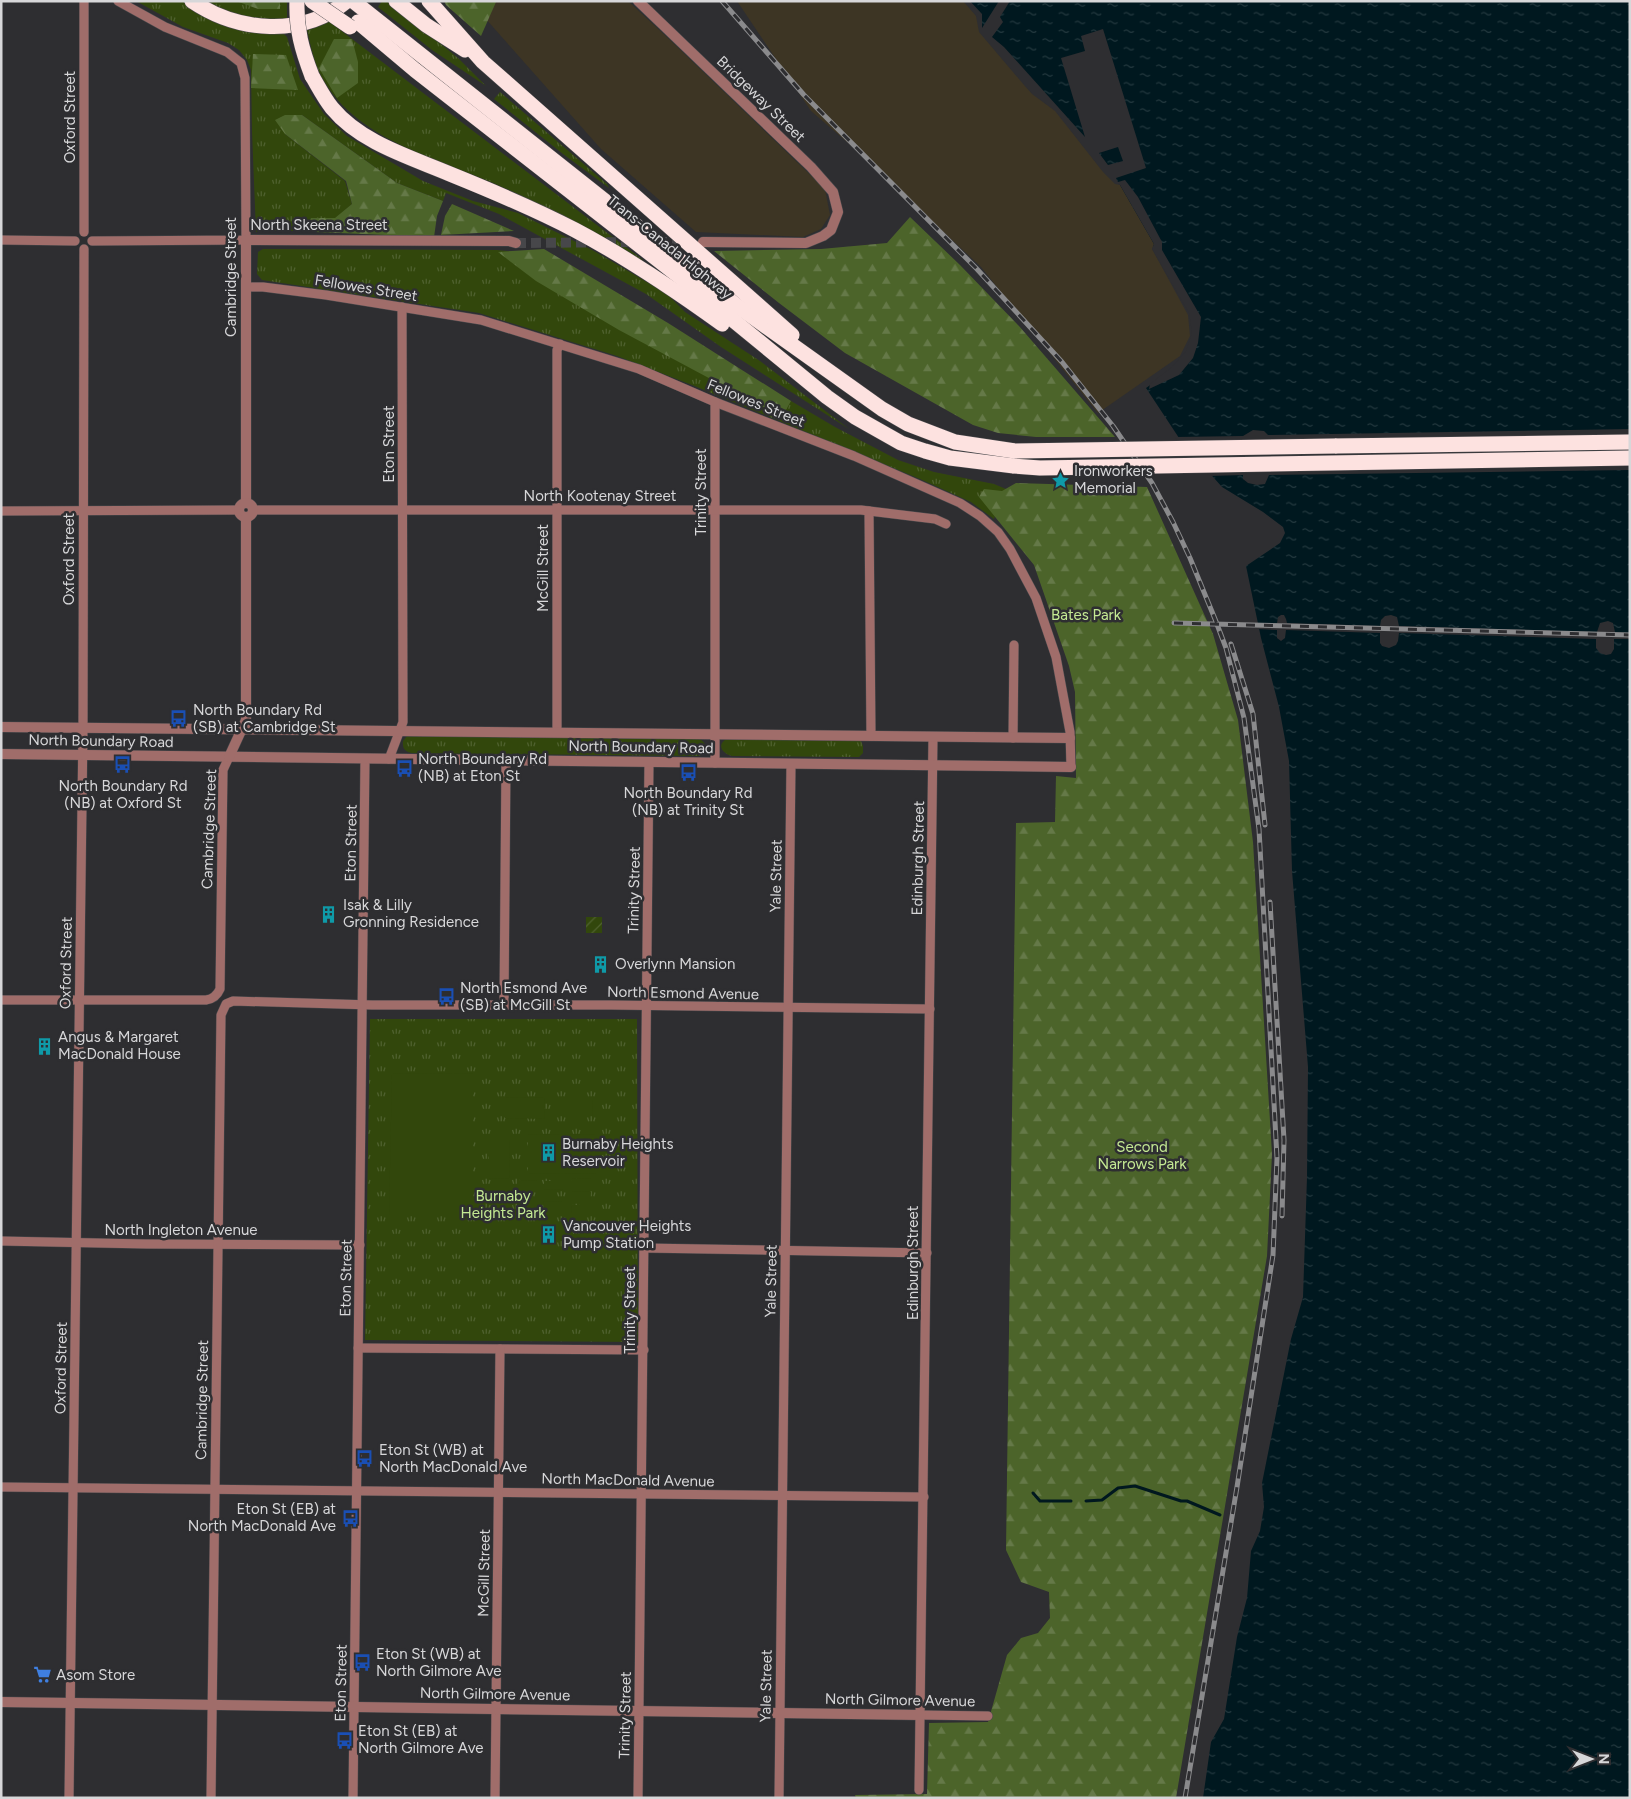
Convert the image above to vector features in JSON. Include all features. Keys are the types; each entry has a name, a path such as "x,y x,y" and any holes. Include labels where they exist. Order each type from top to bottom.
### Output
{"highway":[{"path":"192,1 226,20 262,27 293,25 311,21 322,17 347,1"},
{"path":"297,1 298,30 302,50 312,76 332,108 357,130 389,148 526,206 575,230 639,268 694,304 827,397"},
{"path":"312,1 359,21"},
{"name":"Trans-Canada Highway","path":"330,1 736,305 882,409 908,424 955,442 1015,458"},
{"name":"Trans-Canada Highway","path":"353,1 359,21 415,70 592,207 827,397 878,432 901,443 925,451 950,458 1015,458"},
{"path":"429,1 483,62 760,305 839,378"},
{"path":"396,2 426,25 483,62"},
{"path":"1015,458 1630,442"},
{"path":"1015,458 1040,468 1630,458"}],"street":[{"name":"Oxford Street","path":"84,1 84,232"},
{"name":"Cambridge Street","path":"79,1001 206,1000 216,996 220,988 221,973 223,770 240,729 246,720 245,78 241,63 228,52 165,27 118,1"},
{"name":"Bridgeway Street","path":"638,1 811,167 833,192 838,212 831,230 824,236 806,243 703,242"},
{"path":"84,232 89,234 92,241 90,247 84,249 78,247 75,241 77,235 84,232"},
{"path":"1,240 75,241"},
{"name":"North Skeena Street","path":"92,241 499,241 516,243"},
{"name":"Oxford Street","path":"69,1798 83,728 84,249"},
{"name":"Fellowes Street","path":"246,287 263,286 481,320 560,344 639,369 715,402 854,456 960,504 998,532 1010,549 1036,598 1056,657 1070,738 1071,767"},
{"name":"Eton Street","path":"389,759 403,722 402,308"},
{"name":"McGill Street","path":"557,732 557,350 560,344"},
{"name":"Trinity Street","path":"715,402 715,763"},
{"name":"North Kootenay Street","path":"1,511 714,510 869,512 935,519 946,524"},
{"path":"869,512 871,736"},
{"path":"1013,738 1014,645"},
{"name":"North Boundary Road","path":"1,727 1070,738"},
{"name":"Edinburgh Street","path":"919,1790 933,736"},
{"name":"North Boundary Road","path":"1,754 1071,767"},
{"name":"Eton Street","path":"353,1798 365,759"},
{"path":"504,1005 506,760"},
{"name":"Trinity Street","path":"638,1798 649,762"},
{"name":"Yale Street","path":"779,1798 791,764"},
{"path":"1,1000 79,1001"},
{"name":"North Esmond Avenue","path":"226,1004 233,1001 930,1010"},
{"name":"Cambridge Street","path":"211,1798 221,1015 226,1004"},
{"name":"North Ingleton Avenue","path":"1,1241 360,1245"},
{"path":"644,1248 927,1253"},
{"path":"358,1348 644,1350"},
{"name":"McGill Street","path":"495,1798 500,1349"},
{"name":"North MacDonald Avenue","path":"1,1487 924,1497"},
{"name":"North Gilmore Avenue","path":"1,1702 988,1716"}],"shaded area":[{"path":"470,1 628,1 825,189 830,215 821,229 803,237 696,232 601,149"},
{"path":"737,1 965,1 1120,185 1154,244 1152,249 1188,315 1190,336 1180,356 1098,413 981,267 854,148 811,111"}],"green space":[{"path":"136,1 182,1 187,5 265,33 284,34 287,37 300,79 324,114 347,136 423,181 473,201 518,213 594,251 667,294 685,312 760,361 849,429 721,347 646,294 499,214 446,193 443,201 397,183 302,115 285,134 345,181 352,204 335,219 311,218 307,228 312,231 256,232 251,70 247,60 239,50 228,43 183,27"},
{"path":"203,1 287,1 287,20 267,21 240,17"},
{"path":"236,1 280,1 280,9 258,9"},
{"path":"382,1 388,1 458,58 486,86 432,50 378,7"},
{"path":"444,1 496,2 481,36 446,5"},
{"path":"327,20 643,260 642,263 526,198 402,145 376,131 353,115 333,95 318,70 313,55 307,30"},
{"path":"334,39 352,39 358,62 358,83 337,98 319,68"},
{"path":"253,54 286,55 298,90 251,88"},
{"path":"500,92 607,184 609,188 494,99"},
{"path":"285,115 302,115 397,183 443,201 437,216 434,237 315,232 306,228 311,218 335,218 352,204 346,181 285,134 275,120"},
{"path":"452,204 514,231 441,235 445,216"},
{"path":"910,217 1019,326 1115,437 1036,437 998,433 973,425 845,353 714,251 821,249 887,243"},
{"path":"263,249 497,250 517,252 898,460 934,472 994,484 1006,489 994,519 971,502 920,479 617,356 479,313 262,280 257,274 258,252"},
{"path":"544,249 668,323 791,401 782,417 619,330 536,281 498,252"},
{"name":"Second Narrows Park","path":"1016,483 1147,487 1213,634 1238,720 1253,842 1272,1154 1267,1256 1176,1798 856,1798 855,1795 927,1794 929,1723 988,1722 1007,1655 1021,1638 1038,1633 1050,1618 1049,1592 1021,1582 1006,1550 1016,823 1055,822 1056,776 1076,778 1075,692 1069,666 1034,565 979,497 984,489 1002,491"},
{"path":"407,736 699,739 704,742 706,747 700,756 412,753 406,751 403,746 403,741"},
{"path":"727,739 861,741 863,753 859,757 732,756 725,753 721,746"},
{"path":"586,917 602,917 602,933 586,933"},
{"name":"Burnaby Heights Park","path":"370,1019 637,1019 638,1342 365,1340"},
{"path":"473,1073 473,1216 389,1216 392,1074"},
{"path":"505,1097 545,1098 544,1119 505,1118"},
{"path":"559,1100 593,1100 592,1116 559,1116"},
{"path":"528,1134 596,1135 596,1174 528,1173"},
{"path":"489,1139 510,1139 509,1179 489,1178"},
{"path":"572,1178 591,1179 591,1187 572,1187"},
{"path":"518,1180 537,1181 537,1189 518,1189"},
{"path":"544,1181 563,1181 563,1190 544,1189"},
{"path":"572,1191 591,1192 590,1200 572,1200"},
{"path":"518,1201 537,1201 537,1210 518,1210"},
{"path":"544,1201 562,1202 562,1210 543,1210"},
{"path":"572,1205 590,1205 590,1213 571,1213"}],"water":[{"path":"965,1 1630,1 1630,1798 1203,1798 1211,1742 1224,1719 1237,1637 1247,1598 1251,1551 1260,1531 1264,1507 1262,1483 1291,1339 1303,1297 1308,1067 1292,871 1289,761 1279,707 1261,638 1246,566 1280,543 1285,533 1283,527 1263,512 1222,487 1181,441 1146,388 1173,369 1189,352 1194,333 1192,312 1153,248 1154,244 1120,185 1056,111 979,28 978,17"}],"pier":[{"path":"963,1 970,1 982,14 982,28 999,1 1010,1 1000,17 1003,22 992,37 1004,47 1085,137 1061,58 1085,51 1081,36 1103,29 1146,168 1116,178 1118,182 1125,180 1138,197 1162,242 1162,250 1201,317 1198,343 1193,358 1179,375 1149,389 1150,384 1172,367 1186,351 1192,333 1189,313 1152,249 1154,244 1120,185 1115,184 1103,172 1055,111 1032,94 1024,85 979,32 976,16","holes":["1118,147 1123,161 1108,165 1099,153"]},
{"path":"1630,429 1630,470 1269,475 1265,484 1257,485 1248,483 1243,479 1243,475 1209,476 1175,437 1243,436 1253,430 1264,431 1268,435"},
{"path":"1284,615 1287,623 1380,626 1381,620 1385,616 1391,615 1397,617 1399,626 1597,632 1600,623 1608,621 1613,623 1615,632 1630,633 1630,639 1614,639 1614,649 1611,654 1606,655 1600,653 1596,648 1596,639 1399,633 1396,645 1389,648 1382,646 1380,643 1380,633 1286,630 1285,638 1281,641 1277,638 1277,630 1257,629 1256,623 1277,623 1278,617"}],"waterway":[{"path":"1086,1501 1102,1500 1118,1488 1135,1486 1181,1501 1187,1501 1220,1515"},
{"path":"1033,1493 1040,1501 1071,1501"}],"tunnel":[{"path":"516,243 637,242"},
{"path":"657,242 690,242"}],"railway":[{"path":"722,1 804,95 976,268 1062,362 1113,426 1152,483 1173,522 1190,558 1226,648 1244,718 1259,829 1277,1158 1273,1255 1237,1487 1185,1798"},
{"path":"1174,623 1630,635"},
{"path":"1231,644 1253,714 1265,825"},
{"path":"1270,902 1284,1140 1282,1216"}],"place":[{"name":"Ironworkers Memorial","path":"1060,480"},
{"name":"North Boundary Rd (SB) at Cambridge St","path":"179,719"},
{"name":"North Boundary Rd (NB) at Oxford St","path":"123,765"},
{"name":"North Boundary Rd (NB) at Eton St","path":"404,768"},
{"name":"North Boundary Rd (NB) at Trinity St","path":"688,772"},
{"name":"Isak & Lilly Gronning Residence","path":"329,914"},
{"name":"Overlynn Mansion","path":"601,964"},
{"name":"North Esmond Ave (SB) at McGill St","path":"446,997"},
{"name":"Angus & Margaret MacDonald House","path":"44,1046"},
{"name":"Burnaby Heights Reservoir","path":"548,1153"},
{"name":"Vancouver Heights Pump Station","path":"549,1235"},
{"name":"Eton St (WB) at North MacDonald Ave","path":"365,1459"},
{"name":"Eton St (EB) at North MacDonald Ave","path":"350,1518"},
{"name":"Eton St (WB) at North Gilmore Ave","path":"362,1663"},
{"name":"Asom Store","path":"42,1675"},
{"name":"Eton St (EB) at North Gilmore Ave","path":"344,1740"}],"park label":[{"name":"Bates Park","path":"1086,615"}]}
